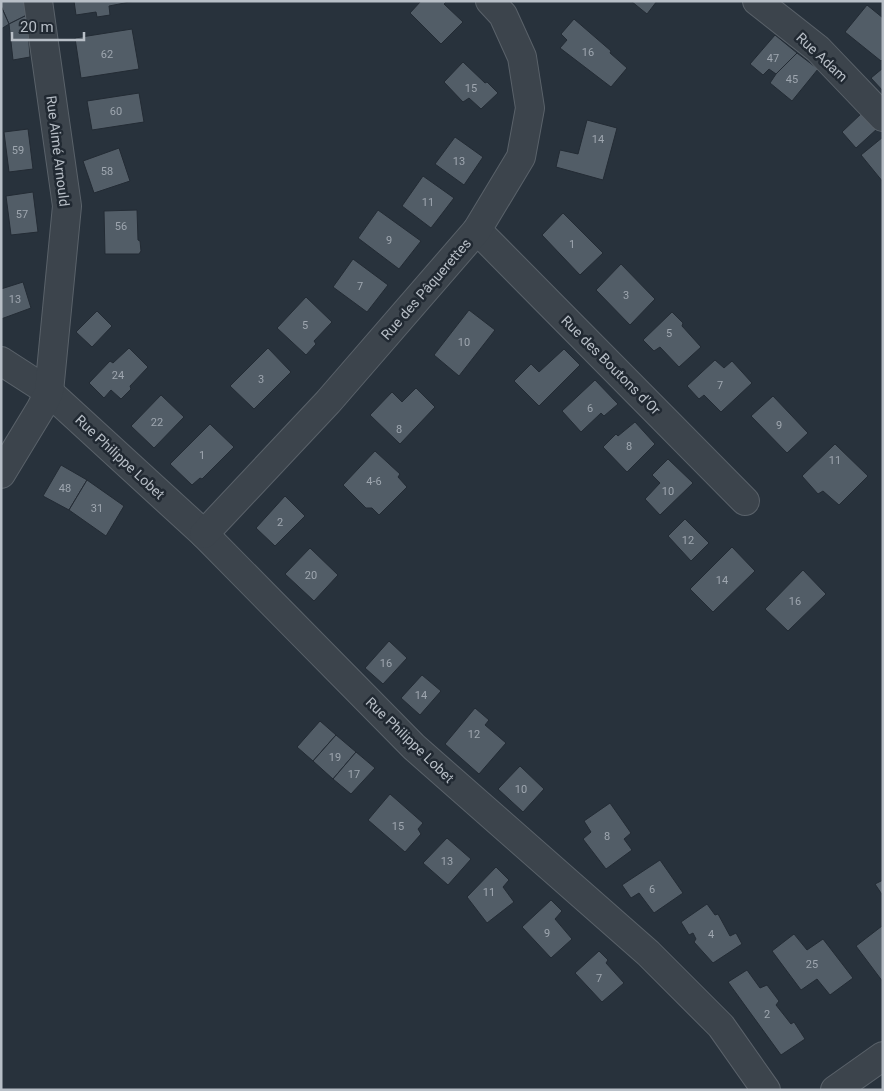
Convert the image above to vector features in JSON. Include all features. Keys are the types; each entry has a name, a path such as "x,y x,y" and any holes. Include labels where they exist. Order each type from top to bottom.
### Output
{"street":[{"name":"Rue Aimé Arnould","path":"38,1 67,206 49,392"},
{"name":"Rue des Pâquerettes","path":"204,534 328,402 477,230 520,157 530,108 522,57 503,15 490,1"},
{"name":"Rue Adam","path":"757,1 818,49 883,117"},
{"name":"Rue des Boutons d'Or","path":"477,230 745,501"},
{"name":"Rue Philippe Lobet","path":"1,361 49,392 204,534 414,747 655,960 721,1026 766,1090"},
{"path":"1,474 49,392"},
{"path":"835,1090 883,1056"}],"building":[{"path":"1,1 25,1 27,15 9,24 1,6"},
{"path":"74,1 135,1 109,6 110,15 97,17 96,12 76,15"},
{"path":"421,1 447,1 444,4 463,22 441,44 410,13"},
{"path":"631,1 657,1 647,14"},
{"path":"867,5 883,18 883,59 881,61 845,32"},
{"path":"1,6 9,24 1,29"},
{"path":"27,15 30,57 13,60 9,24"},
{"path":"574,19 611,51 610,53 627,68 611,87 560,48 567,40 561,34"},
{"path":"132,29 139,69 81,78 75,38"},
{"path":"775,35 797,53 776,74 769,69 763,75 750,64"},
{"path":"797,53 818,69 792,101 770,83 776,74"},
{"path":"463,62 498,93 481,109 469,98 463,102 444,82"},
{"path":"883,68 883,91 871,78"},
{"path":"139,93 144,122 92,130 87,101"},
{"path":"863,112 878,128 856,148 842,132"},
{"path":"587,120 617,128 603,180 556,167 560,150 578,154"},
{"path":"28,129 33,169 9,172 4,132"},
{"path":"455,137 483,157 464,185 435,164"},
{"path":"883,137 883,182 861,155"},
{"path":"119,148 130,181 94,193 83,161"},
{"path":"423,176 454,198 431,228 402,206"},
{"path":"33,192 38,232 11,235 6,196"},
{"path":"137,210 138,240 140,241 141,251 139,254 105,254 104,211"},
{"path":"378,210 421,241 399,269 358,238"},
{"path":"563,213 603,253 580,275 542,235"},
{"path":"353,259 388,285 367,312 333,287"},
{"path":"621,264 655,299 630,325 596,290"},
{"path":"23,282 31,308 1,319 1,289"},
{"path":"306,297 332,322 314,341 316,344 306,355 277,328"},
{"path":"469,310 495,330 459,376 434,355"},
{"path":"97,311 112,326 92,347 76,332"},
{"path":"672,312 701,347 679,367 660,347 654,351 643,340"},
{"path":"129,348 148,367 130,386 131,389 121,399 111,390 104,398 89,383 110,361 113,363"},
{"path":"268,348 291,372 254,409 230,386"},
{"path":"564,349 580,365 539,406 514,381 531,364 539,372"},
{"path":"715,360 724,368 732,361 752,383 721,412 704,395 699,399 687,386"},
{"path":"595,380 618,404 604,416 601,413 581,432 562,411"},
{"path":"416,388 435,407 400,444 370,415 392,392 402,402"},
{"path":"161,395 184,417 154,448 131,426"},
{"path":"773,396 808,433 787,453 751,416"},
{"path":"635,422 655,444 627,472 603,447 616,434 618,436"},
{"path":"210,424 234,447 202,479 200,478 192,485 170,464"},
{"path":"835,444 868,476 839,505 823,491 818,494 802,476"},
{"path":"375,451 400,474 398,477 407,487 379,515 372,508 366,508 343,485"},
{"path":"668,459 693,483 660,515 645,499 660,483 652,475"},
{"path":"61,465 87,480 69,510 43,496"},
{"path":"87,480 124,506 106,536 69,510"},
{"path":"285,496 305,516 275,546 256,528"},
{"path":"685,519 709,543 691,561 668,536"},
{"path":"732,547 755,571 713,612 690,589"},
{"path":"310,548 338,575 314,601 285,574"},
{"path":"803,570 826,594 788,631 765,609"},
{"path":"389,641 407,658 383,684 365,668"},
{"path":"422,675 441,691 420,715 401,698"},
{"path":"475,708 489,720 485,725 506,743 479,774 445,744"},
{"path":"320,721 336,735 313,761 297,747"},
{"path":"336,735 356,752 333,779 313,761"},
{"path":"356,752 375,768 351,794 333,779"},
{"path":"520,766 544,789 523,812 498,789"},
{"path":"390,794 423,823 418,829 421,834 405,852 368,820"},
{"path":"610,803 631,833 624,839 632,850 606,869 583,839 591,832 584,821"},
{"path":"447,838 471,859 448,885 423,863"},
{"path":"660,860 683,893 654,913 639,893 631,898 622,885"},
{"path":"496,867 509,880 503,887 514,902 487,923 467,897"},
{"path":"883,880 883,896 875,884"},
{"path":"551,900 562,911 555,919 572,939 551,958 522,927"},
{"path":"707,904 715,915 718,914 730,936 736,933 742,944 713,963 694,942 696,939 693,933 689,935 681,922"},
{"path":"883,927 883,982 856,946"},
{"path":"794,934 807,950 823,939 853,978 830,995 817,979 801,990 772,951"},
{"path":"599,951 608,960 606,963 624,983 602,1002 575,973"},
{"path":"747,970 760,988 767,985 779,1001 776,1005 791,1024 794,1022 805,1039 781,1055 728,982"}]}
